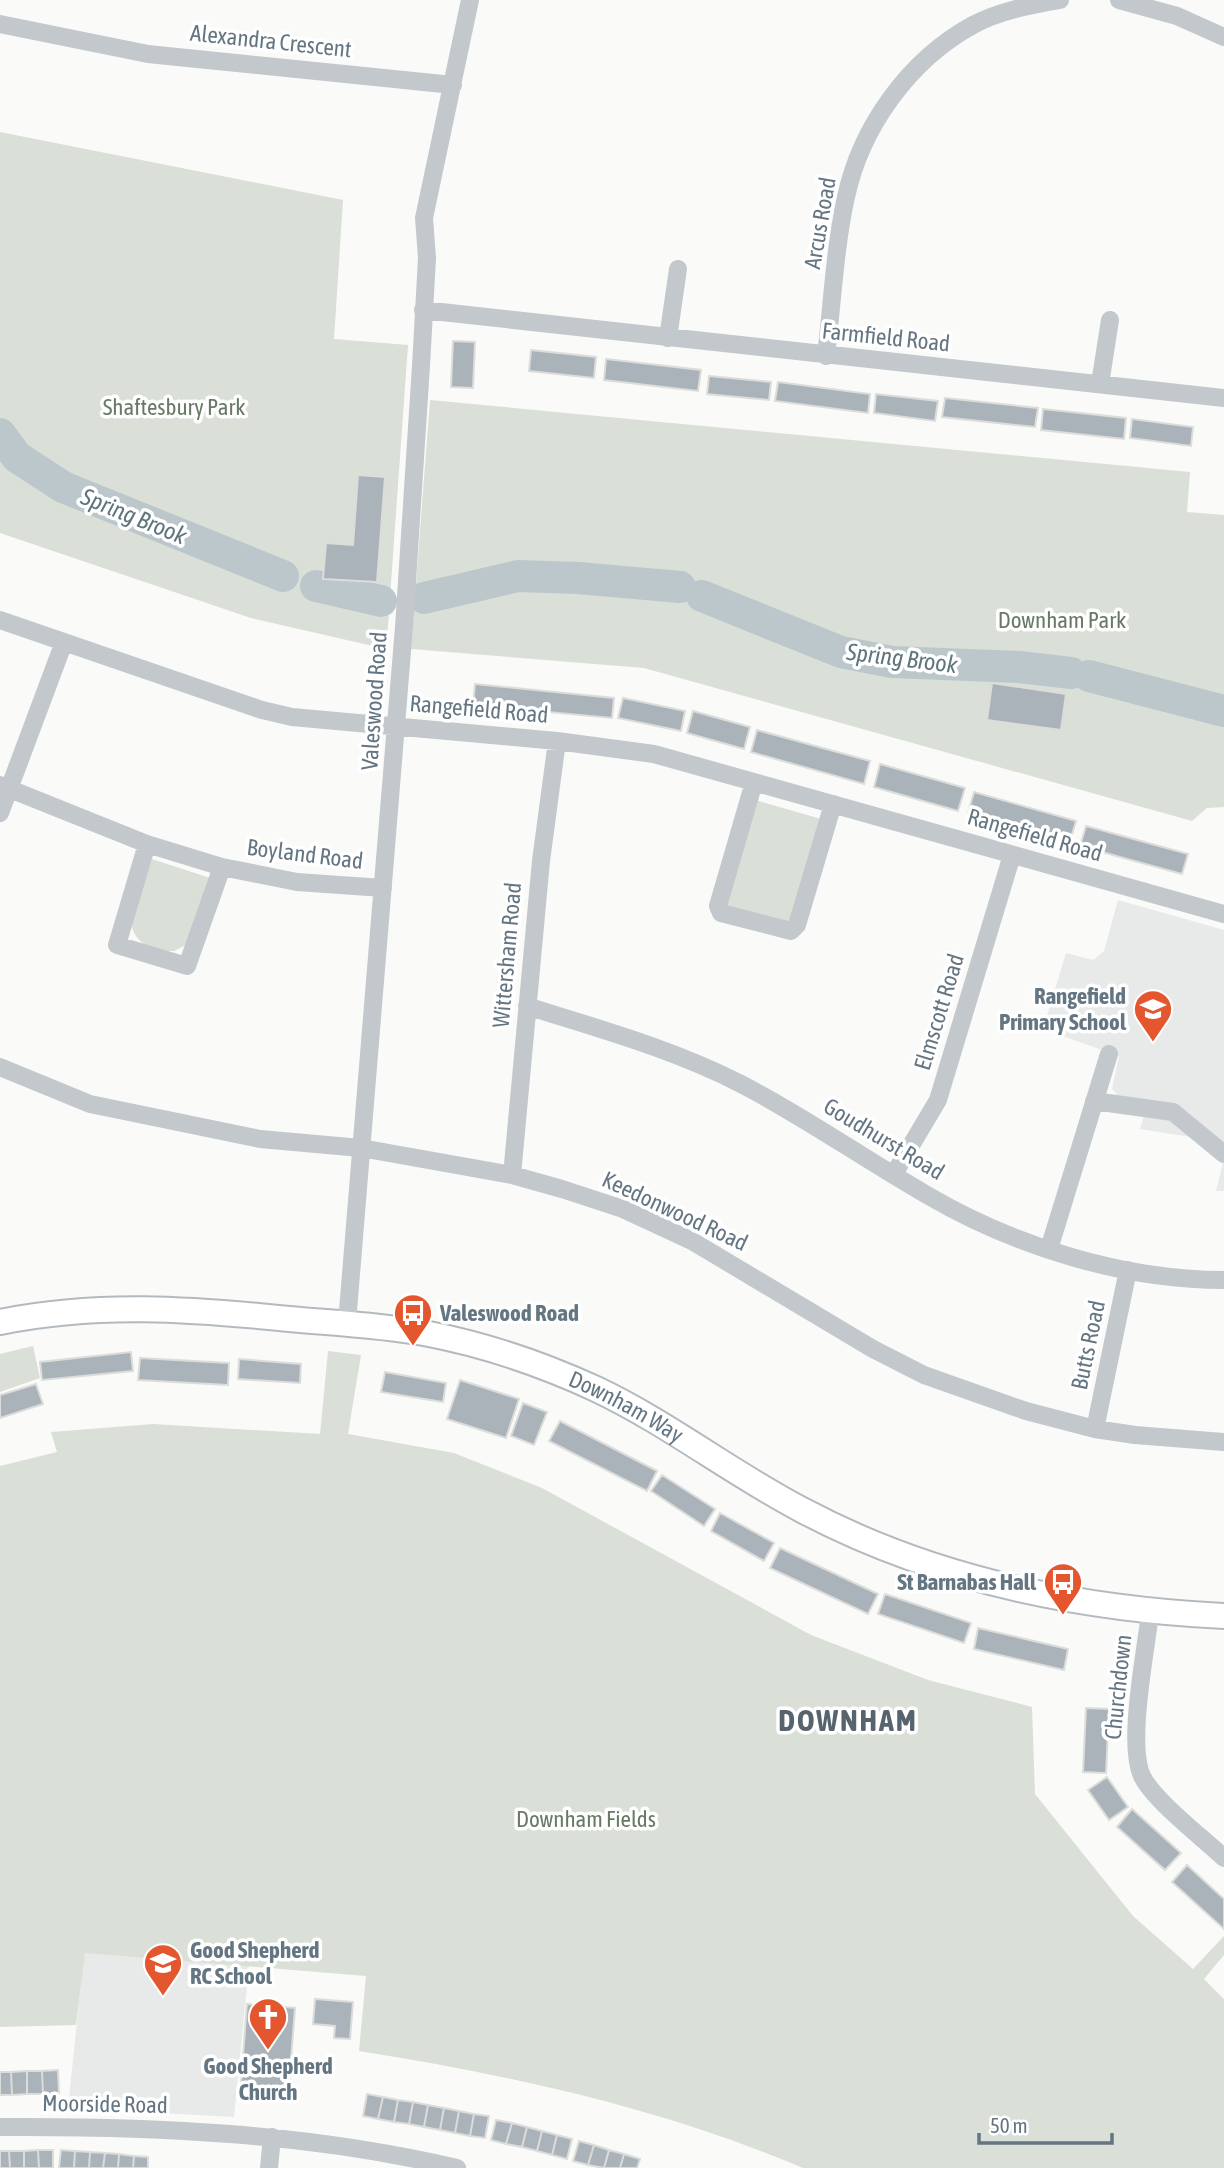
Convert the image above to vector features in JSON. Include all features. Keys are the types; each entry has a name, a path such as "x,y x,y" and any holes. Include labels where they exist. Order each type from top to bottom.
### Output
{"street":[{"path":"453,85 470,0"},
{"name":"Arcus Road","path":"826,356 845,197 867,136 885,106 921,64 973,25 1003,13 1060,0"},
{"path":"1119,0 1166,12 1224,37"},
{"name":"Alexandra Crescent","path":"0,24 148,54 453,85"},
{"name":"Valeswood Road","path":"347,1323 397,727 427,258 425,218 453,85"},
{"path":"667,338 678,269"},
{"name":"Farmfield Road","path":"423,310 1224,398"},
{"path":"1100,384 1110,320"},
{"name":"Rangefield Road","path":"0,620 262,710 323,721 557,741 654,754 1224,914"},
{"path":"0,813 4,786 64,642"},
{"name":"Wittersham Road","path":"512,1175 541,861 557,741"},
{"path":"754,782 718,906 721,913 791,931 797,925 833,804"},
{"name":"Boyland Road","path":"4,786 147,844 222,867 297,882 383,888"},
{"name":"Boyland Road","path":"147,844 117,945 187,966 222,867"},
{"name":"Elmscott Road","path":"894,1174 938,1100 1012,855"},
{"name":"Goudhurst Road","path":"527,1006 637,1041 739,1083 928,1196 1049,1250 1128,1270 1224,1280"},
{"path":"1049,1250 1109,1054"},
{"name":"Keedonwood Road","path":"0,1067 90,1104 260,1139 361,1148 512,1175 623,1209 692,1241 873,1349 924,1375 1026,1411 1095,1429 1224,1441"},
{"path":"1094,1101 1173,1112 1224,1154"},
{"name":"Butts Road","path":"1095,1429 1128,1270"},
{"name":"Downham Way","path":"0,1322 52,1311 100,1307 207,1310 423,1333 488,1349 594,1388 643,1414 801,1510 861,1538 947,1570 1048,1597 1150,1613 1224,1616"},
{"name":"Churchdown","path":"1150,1613 1135,1745 1139,1769 1154,1792 1224,1858"},
{"name":"Moorside Road","path":"0,2127 126,2126 272,2137 412,2157 457,2168"},
{"path":"269,2168 272,2137"}],"shaded area":[{"name":"Rangefield Primary School","path":"1118,900 1224,930 1224,1191 1216,1191 1223,1162 1191,1137 1140,1129 1147,1107 1120,1098 1112,1089 1119,1056 1043,1029 1066,953 1093,960 1104,951"},
{"name":"Good Shepherd RC School","path":"89,1906 249,1965 234,2117 68,2108"}],"green space":[{"name":"Shaftesbury Park","path":"0,132 343,200 334,339 408,345 390,597 394,600 393,613 389,614 386,649 251,618 0,533"},
{"name":"Downham Park","path":"430,400 1190,472 1187,512 1224,515 1224,807 1207,808 1192,821 644,668 411,649"},
{"path":"755,800 821,819 791,923 725,907"},
{"path":"152,859 210,878 186,945 174,951 151,948 135,935 132,928 131,920"},
{"path":"33,1346 40,1378 0,1392 0,1354"},
{"name":"Downham Fields","path":"328,1351 361,1355 348,1434 454,1453 542,1488 811,1635 928,1680 1032,1707 1035,1794 1133,1916 1193,1969 1224,1936 1224,1955 1204,1979 1224,1999 1224,2168 803,2168 695,2128 585,2096 472,2071 359,2051 366,1976 85,1953 76,2025 0,2027 0,1466 57,1452 51,1432 153,1424 320,1434"}],"building":[{"path":"453,341 475,342 473,388 451,387"},
{"path":"531,350 596,357 594,378 529,371"},
{"path":"606,359 701,370 698,391 604,380"},
{"path":"709,376 771,382 769,400 707,394"},
{"path":"778,382 870,394 868,413 775,401"},
{"path":"876,394 938,401 935,421 874,413"},
{"path":"945,398 1038,408 1035,427 942,417"},
{"path":"1043,409 1126,418 1124,439 1041,430"},
{"path":"1132,419 1193,427 1191,446 1130,438"},
{"path":"358,475 385,477 377,582 323,579 326,543 353,545"},
{"path":"992,683 1066,694 1061,730 987,720"},
{"path":"475,684 614,698 612,718 473,705"},
{"path":"623,698 685,711 681,731 618,718"},
{"path":"693,711 750,727 744,749 687,733"},
{"path":"757,730 870,761 864,784 751,752"},
{"path":"880,764 965,788 958,811 874,787"},
{"path":"974,792 1076,821 1070,841 968,813"},
{"path":"1086,826 1188,854 1182,874 1080,846"},
{"path":"131,1352 133,1371 42,1380 40,1362"},
{"path":"140,1358 229,1363 228,1385 138,1380"},
{"path":"239,1359 301,1364 300,1383 238,1379"},
{"path":"385,1372 446,1383 443,1402 381,1392"},
{"path":"460,1380 519,1399 506,1438 447,1419"},
{"path":"36,1384 43,1404 0,1418 0,1395"},
{"path":"523,1403 547,1412 534,1445 511,1436"},
{"path":"560,1421 657,1471 647,1491 549,1441"},
{"path":"662,1475 715,1509 704,1526 651,1491"},
{"path":"720,1513 774,1543 764,1561 711,1531"},
{"path":"780,1548 878,1594 868,1614 770,1568"},
{"path":"885,1594 971,1623 964,1643 878,1614"},
{"path":"978,1628 1068,1649 1064,1670 974,1649"},
{"path":"1086,1708 1109,1709 1106,1773 1083,1772"},
{"path":"1107,1777 1128,1807 1109,1820 1088,1790"},
{"path":"1132,1809 1181,1853 1165,1870 1117,1827"},
{"path":"1187,1865 1224,1899 1224,1929 1172,1882"},
{"path":"315,1999 353,2002 350,2039 334,2038 335,2026 313,2024"},
{"name":"Good Shepherd Church","path":"247,2004 295,2008 288,2098 240,2095"},
{"path":"58,2070 59,2093 43,2094 42,2071"},
{"path":"27,2071 27,2094 12,2095 11,2072"},
{"path":"27,2071 42,2071 43,2094 27,2094"},
{"path":"0,2072 11,2072 12,2095 0,2095"},
{"path":"367,2094 383,2097 378,2119 363,2116"},
{"path":"383,2097 398,2100 394,2122 378,2119"},
{"path":"398,2100 413,2102 409,2124 394,2122"},
{"path":"413,2102 428,2105 424,2127 409,2124"},
{"path":"428,2105 444,2108 440,2130 424,2127"},
{"path":"444,2108 459,2111 455,2133 440,2130"},
{"path":"459,2111 474,2114 470,2136 455,2133"},
{"path":"474,2114 489,2116 485,2138 470,2136"},
{"path":"496,2120 512,2123 506,2144 491,2140"},
{"path":"512,2123 527,2127 522,2147 506,2144"},
{"path":"527,2127 542,2131 537,2151 522,2147"},
{"path":"542,2131 557,2135 552,2155 537,2151"},
{"path":"557,2135 572,2139 567,2159 552,2155"},
{"path":"579,2141 594,2145 588,2165 573,2161"},
{"path":"594,2145 609,2150 604,2168 588,2165"},
{"path":"38,2150 39,2168 24,2168 24,2151"},
{"path":"38,2150 53,2150 53,2168 39,2168"},
{"path":"61,2150 75,2151 74,2168 59,2168"},
{"path":"609,2150 624,2154 620,2168 604,2168"},
{"path":"0,2151 9,2151 10,2168 0,2168"},
{"path":"9,2151 24,2151 24,2168 10,2168"},
{"path":"75,2151 90,2152 89,2168 74,2168"},
{"path":"90,2152 105,2153 103,2168 89,2168"},
{"path":"105,2153 119,2154 118,2168 103,2168"},
{"path":"119,2154 134,2156 133,2168 118,2168"},
{"path":"624,2154 640,2159 637,2168 620,2168"},
{"path":"134,2156 148,2157 148,2168 133,2168"}],"waterway":[{"name":"Spring Brook","path":"0,434 17,457 63,487 283,576"},
{"name":"Spring Brook","path":"424,598 518,576 680,587"},
{"path":"316,586 381,601"},
{"name":"Spring Brook","path":"702,596 841,652 892,662 1019,667 1071,673"},
{"name":"Spring Brook","path":"1089,676 1224,711"}],"place":[{"name":"Rangefield Primary School","path":"1153,1043"},
{"name":"Valeswood Road","path":"413,1347"},
{"name":"St Barnabas Hall","path":"1063,1616"},
{"name":"Good Shepherd RC School","path":"163,1997"},
{"name":"Good Shepherd Church","path":"268,2051"}],"district":[{"name":"DOWNHAM","path":"848,1720"}]}
